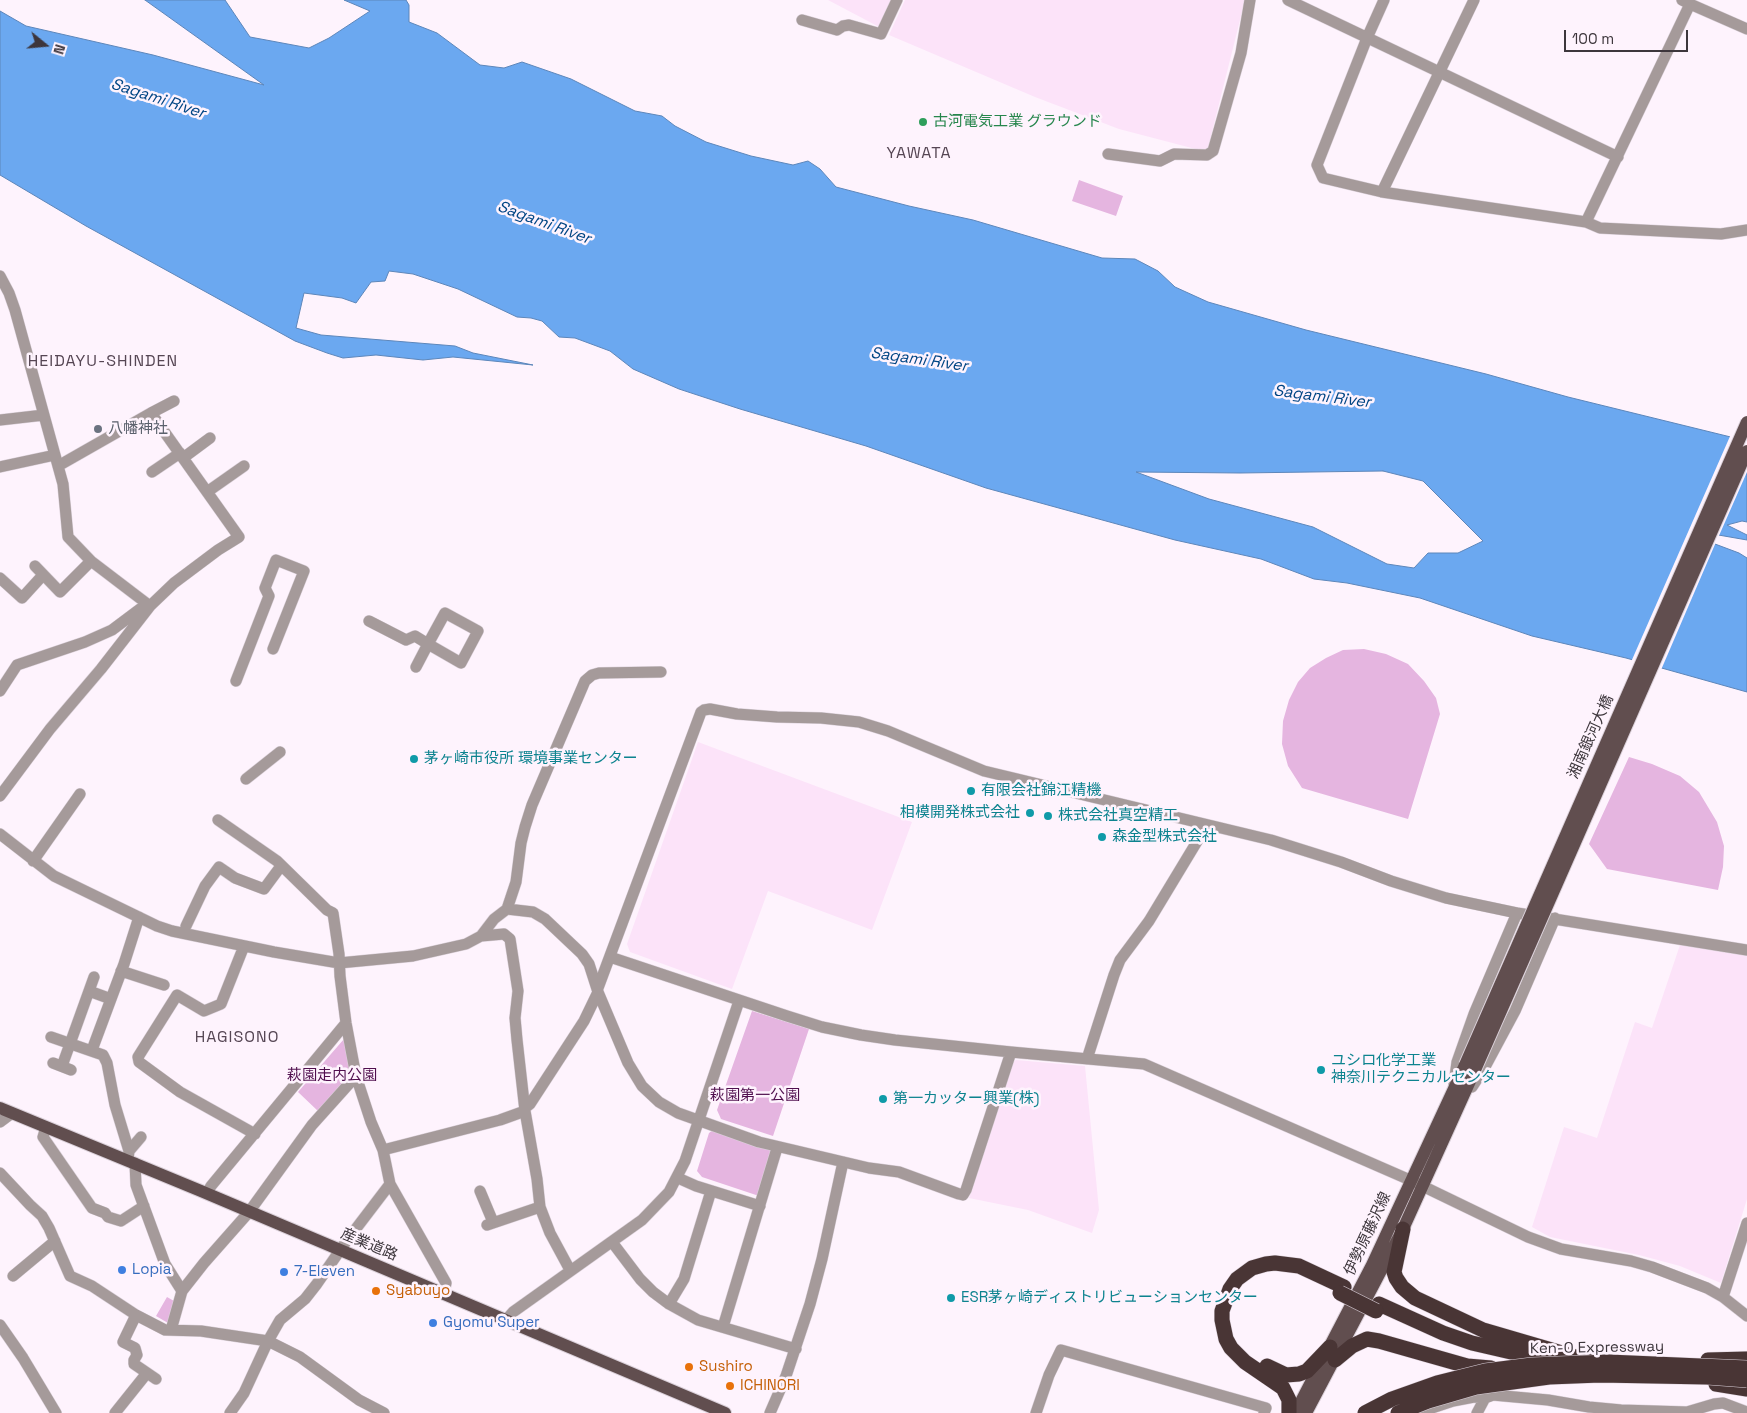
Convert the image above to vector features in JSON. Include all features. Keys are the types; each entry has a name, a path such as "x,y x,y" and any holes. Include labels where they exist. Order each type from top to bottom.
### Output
{"highway":[{"path":"1403,1230 1394,1272 1402,1287 1416,1298 1483,1330 1592,1362"},
{"path":"1289,1413 1289,1400 1283,1388 1245,1362 1231,1348 1226,1339 1222,1320 1222,1311 1230,1289 1237,1279 1252,1268 1266,1264 1275,1263 1299,1266 1443,1342 1552,1372"},
{"path":"1342,1290 1294,1274 1277,1271 1264,1273 1252,1278 1241,1287 1232,1305 1231,1324 1239,1343 1252,1356 1269,1368 1280,1373 1292,1375 1307,1371 1332,1353 1367,1339 1467,1366 1552,1372 1644,1375 1747,1389"},
{"path":"1378,1307 1443,1333 1487,1347 1564,1363 1647,1363 1747,1359"},
{"name":"Ken-O Expressway","path":"1366,1413 1392,1399 1436,1383 1485,1371 1532,1365 1608,1362 1747,1368"},
{"name":"Ken-O Expressway","path":"1398,1413 1428,1401 1476,1387 1549,1377 1600,1375 1707,1377 1747,1380"}],"main road":[{"name":"湘南銀河大橋","path":"1470,1068 1747,422"},
{"name":"湘南銀河大橋","path":"1470,1068 1747,451"},
{"name":"伊勢原藤沢線","path":"1295,1413 1403,1230 1470,1068"},
{"name":"伊勢原藤沢線","path":"1306,1413 1410,1180 1456,1100"},
{"name":"産業道路","path":"6,1110 130,1158 249,1212 725,1413"}],"street":[{"path":"802,20 837,30 849,25 881,34 897,0"},
{"path":"1108,154 1160,161 1174,154 1207,155 1213,151 1241,53 1250,0"},
{"path":"1288,0 1618,157"},
{"path":"1384,0 1317,165 1323,178 1382,192 1586,222 1600,228 1721,234 1747,230"},
{"path":"1382,192 1474,0"},
{"path":"1586,222 1618,157 1686,2 1747,29"},
{"path":"0,276 15,310 63,484 66,533 91,561 150,606"},
{"path":"0,467 56,461 174,401"},
{"path":"0,796 50,729 101,669 150,606 174,583 218,550 239,537 151,413"},
{"path":"0,420 44,415"},
{"path":"152,472 210,438"},
{"path":"207,492 244,466"},
{"path":"236,680 269,596 265,588 276,560 304,572 273,649"},
{"path":"35,566 60,592 91,561"},
{"path":"0,578 22,598 43,575"},
{"path":"0,691 17,665 85,642 121,624 140,609 150,606"},
{"path":"369,620 406,640 415,636 428,644 461,663 478,632 445,613 428,644 416,667"},
{"path":"258,626 278,634"},
{"path":"481,936 494,919 507,909 516,882 521,843 532,805 585,681 592,675 599,673 661,672"},
{"path":"383,1150 500,1120 525,1110 530,1104 578,1029 598,990 701,712 710,709 767,717 821,718 859,722 888,731 984,771 1271,840 1446,898 1517,912 1747,950"},
{"path":"246,779 280,752"},
{"path":"34,861 80,794"},
{"path":"218,820 257,846 327,910 333,913 346,1023 356,1076 371,1122 383,1150 390,1184 446,1283 444,1294"},
{"path":"1087,1060 1120,960 1149,921 1207,825"},
{"path":"0,834 54,876 139,917 172,931 244,946 339,963 381,960 442,950 466,944 481,936 504,934 510,939 518,991 515,1018 525,1110 538,1179 540,1207 550,1233 570,1270"},
{"path":"186,926 205,886 219,867 235,878 264,889 281,866"},
{"path":"507,909 533,912 545,919 582,954 589,964 628,1063 642,1086 659,1102 678,1113 777,1148 900,1172 939,1188 963,1195 1011,1052"},
{"path":"1456,1100 1458,1062 1474,1014 1517,912"},
{"path":"92,1050 122,971 139,917"},
{"path":"1456,1100 1485,1067 1515,1011 1555,918"},
{"path":"244,946 221,1004 204,1010 177,996 138,1057 139,1062 180,1092 254,1134"},
{"path":"610,957 739,1001 822,1026 861,1035 1087,1060 1144,1064 1410,1180 1528,1237 1561,1248 1631,1261 1652,1267 1707,1288 1747,1316"},
{"path":"122,971 164,986"},
{"path":"62,1067 94,977"},
{"path":"89,992 111,999"},
{"path":"506,1320 570,1270 642,1220 669,1192 678,1178 699,1121 739,1001"},
{"path":"207,1193 346,1023"},
{"path":"51,1037 103,1054 107,1063 115,1105 136,1185 165,1264 182,1291"},
{"path":"171,1330 182,1291 249,1212 312,1125 356,1076"},
{"path":"0,1122 6,1110"},
{"path":"46,1127 44,1137 92,1208 105,1213 108,1217 121,1221 144,1206"},
{"path":"130,1158 142,1137"},
{"path":"723,1327 777,1148"},
{"path":"770,1413 796,1349 810,1304 822,1259 843,1162"},
{"path":"0,1173 42,1216 70,1276 92,1286 136,1315 165,1330 201,1331 268,1341 300,1357 359,1400 384,1413"},
{"path":"678,1178 696,1186 760,1206"},
{"path":"230,1413 244,1392 280,1320 305,1299 390,1184"},
{"path":"480,1191 490,1224 540,1207"},
{"path":"669,1304 684,1279 711,1191"},
{"path":"1723,1298 1747,1222"},
{"path":"13,1276 55,1241"},
{"path":"612,1242 640,1279 669,1304 698,1320 796,1349"},
{"path":"115,1413 152,1376 134,1364 137,1355 136,1348 123,1342 136,1315"},
{"path":"0,1325 23,1358 56,1413"},
{"path":"1036,1413 1049,1375 1061,1350 1266,1408 1264,1413"},
{"path":"1417,1413 1453,1401 1474,1397 1485,1398 1493,1395 1516,1396 1621,1410 1687,1413 1714,1404 1723,1404 1747,1412"},
{"path":"1477,1413 1485,1398"}],"shaded area":[{"path":"828,0 894,0 881,28"},
{"path":"905,0 1245,0 1207,152 1119,129 1035,97 889,35"},
{"path":"698,742 912,822 872,930 768,891 732,989 630,952 627,944"},
{"path":"1681,942 1747,953 1747,1199 1721,1283 1680,1266 1639,1255 1550,1237 1532,1227 1564,1127 1597,1138 1635,1022 1652,1028"},
{"path":"1016,1060 1085,1066 1099,1210 1092,1233 1028,1210 969,1198 1013,1062"}],"green space":[{"path":"1079,180 1123,196 1116,216 1072,201"},
{"path":"1364,649 1386,654 1408,664 1424,681 1436,698 1440,714 1408,819 1302,788 1288,766 1282,744 1283,721 1289,700 1298,682 1310,668 1343,650"},
{"path":"1629,757 1680,776 1699,792 1717,822 1724,846 1723,867 1718,890 1607,869 1589,844"},
{"name":"萩園第一公園","path":"752,1011 809,1029 773,1136 721,1119 717,1110"},
{"name":"萩園走内公園","path":"344,1039 353,1071 319,1112 298,1092"},
{"path":"713,1130 775,1151 762,1197 702,1177 697,1171 709,1133"},
{"path":"167,1297 174,1301 168,1323 156,1316"}],"water":[{"name":"Sagami River","path":"145,0 225,0 250,37 309,48 329,38 370,11 344,0 406,0 409,5 409,22 437,33 480,65 504,68 522,62 571,79 635,111 662,116 675,126 706,142 751,156 793,165 808,161 820,169 836,187 973,220 1102,258 1135,259 1158,271 1175,287 1208,302 1306,330 1747,441 1747,522 1742,521 1727,525 1747,535 1747,540 1707,533 1699,538 1739,553 1747,558 1747,692 1626,658 1532,636 1420,598 1347,583 1314,579 1261,559 1175,540 986,488 866,446 679,389 633,369 610,351 575,338 559,337 542,321 517,317 458,289 413,274 389,271 385,281 371,282 356,303 342,298 304,293 296,328 321,335 455,346 473,353 533,365 453,357 423,360 376,355 343,358 295,341 86,226 0,175 0,11 26,26 153,55 264,85","holes":["1383,471 1423,481 1483,541 1458,553 1428,553 1414,568 1387,564 1313,527 1209,499 1136,472"]}],"pier":[{"path":"1731,434 1747,438 1747,472 1718,538 1705,537 1716,542 1661,670 1631,662"}],"place":[{"name":"古河電気工業 グラウンド","path":"923,122"},
{"name":"八幡神社","path":"98,429"},
{"name":"茅ヶ崎市役所 環境事業センター","path":"414,759"},
{"name":"有限会社錦江精機","path":"971,791"},
{"name":"相模開発株式会社","path":"1030,813"},
{"name":"株式会社真空精工","path":"1048,816"},
{"name":"森金型株式会社","path":"1102,837"},
{"name":"ユシロ化学工業 神奈川テクニカルセンター","path":"1321,1070"},
{"name":"第一カッター興業(株)","path":"883,1099"},
{"name":"Lopia","path":"122,1270"},
{"name":"7-Eleven","path":"284,1272"},
{"name":"Syabuyo","path":"376,1291"},
{"name":"ESR茅ヶ崎ディストリビューションセンター","path":"951,1298"},
{"name":"Gyomu Super","path":"433,1323"},
{"name":"Sushiro","path":"689,1367"},
{"name":"ICHINORI","path":"730,1386"}],"district":[{"name":"YAWATA","path":"919,154"},
{"name":"HEIDAYU-SHINDEN","path":"103,362"},
{"name":"HAGISONO","path":"237,1038"}]}
